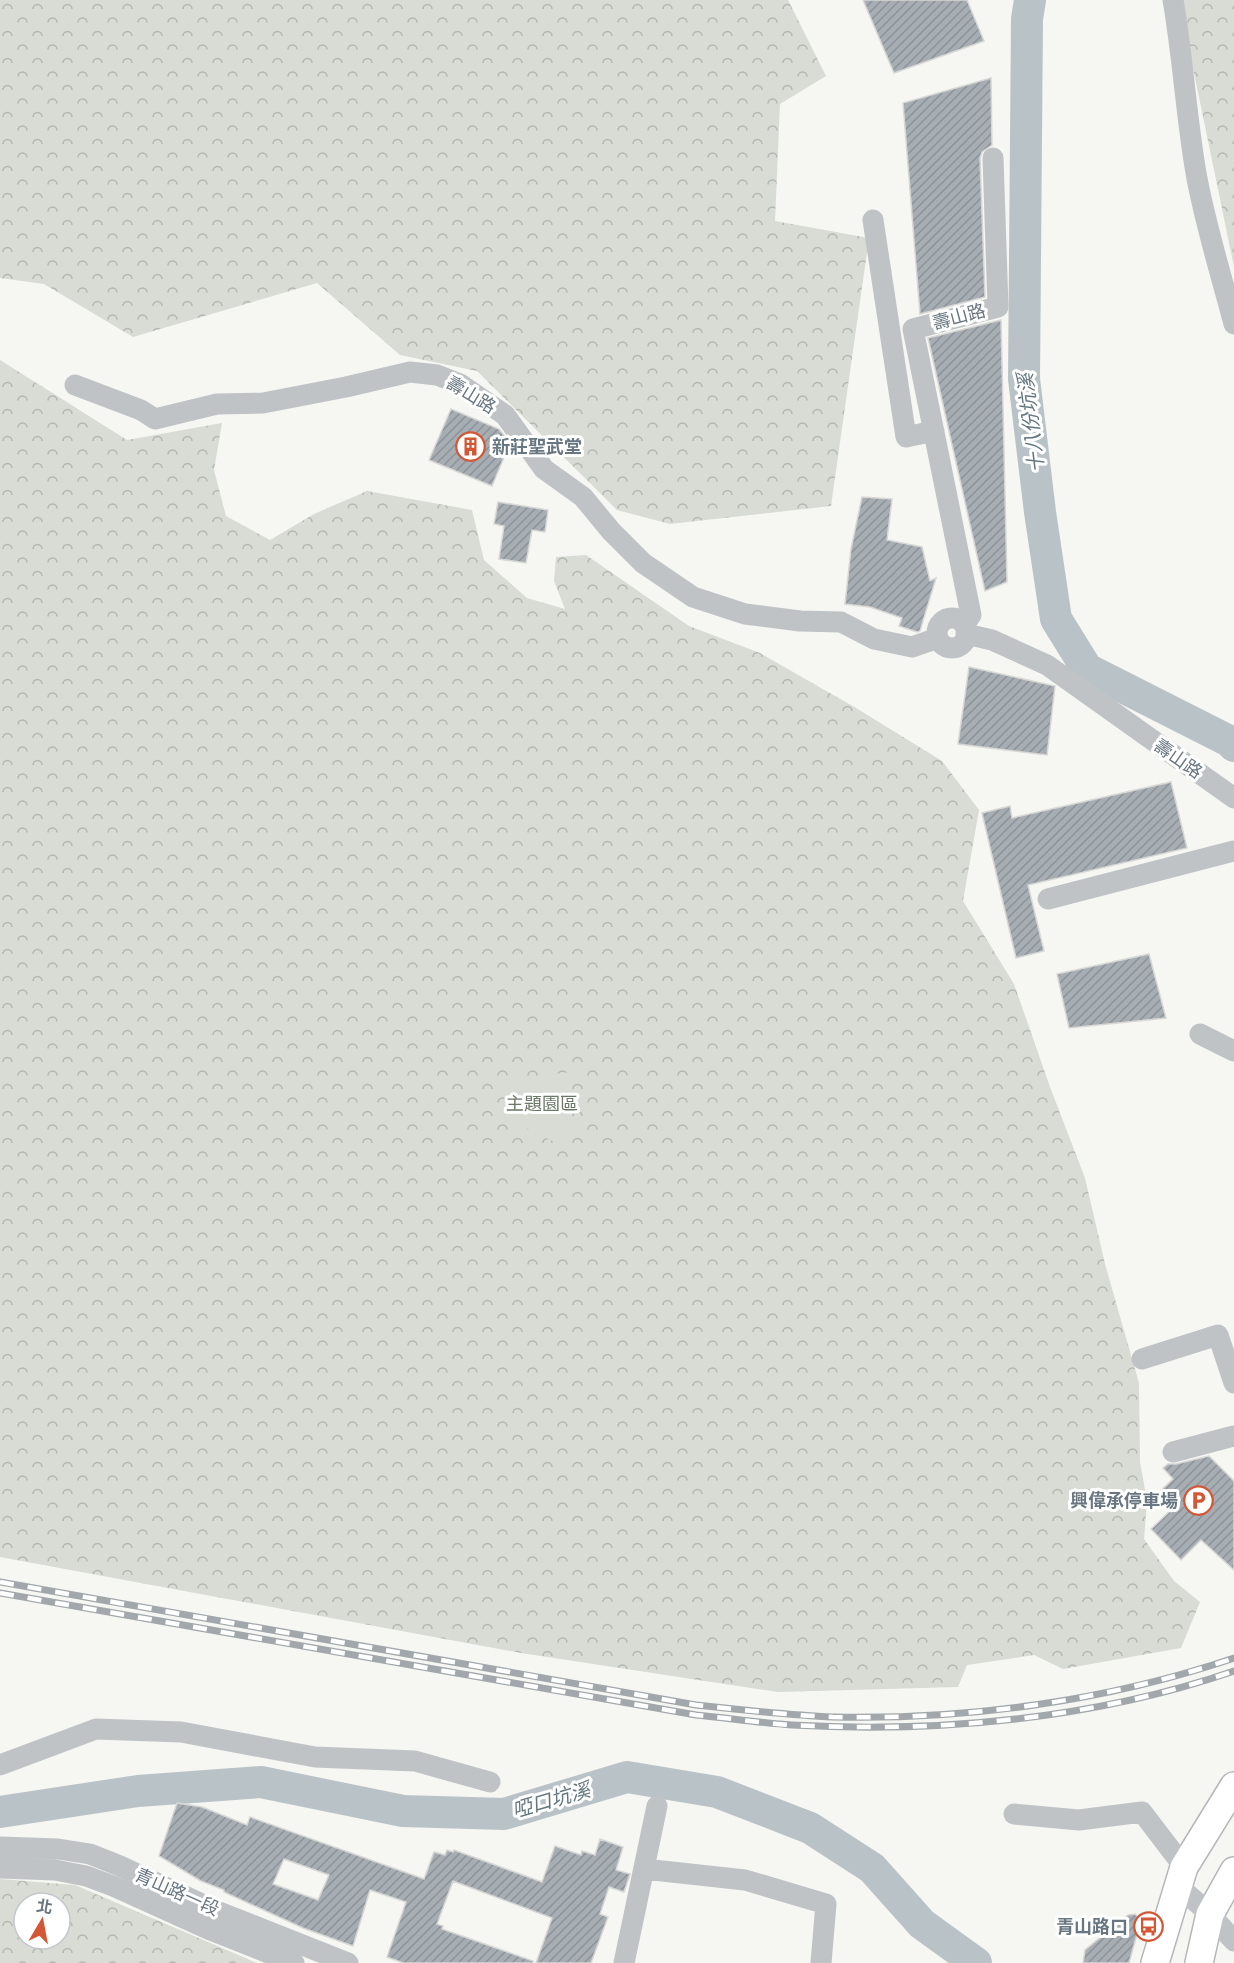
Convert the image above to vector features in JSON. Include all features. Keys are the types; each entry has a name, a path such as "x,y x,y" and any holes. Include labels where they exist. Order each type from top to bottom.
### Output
{"main road":[{"path":"1155,1963 1181,1876 1234,1786"},
{"path":"1199,1963 1210,1914 1234,1871"}],"street":[{"path":"1173,0 1197,176 1234,324"},
{"name":"壽山路","path":"965,629 971,615 913,329 998,307 993,159"},
{"path":"873,220 906,437 934,431"},
{"name":"壽山路","path":"75,385 141,410 155,419 217,404 263,403 410,372 437,375 460,384 505,415 544,469 583,497 611,531 643,563 693,597 745,615 800,621 841,622 874,639 912,647 938,638 938,629 943,621 956,619 965,629 1047,666 1234,798"},
{"path":"1048,899 1234,851"},
{"path":"1200,1034 1234,1051"},
{"path":"1142,1359 1218,1335 1234,1383"},
{"path":"1173,1452 1234,1436"},
{"path":"0,1765 96,1729 181,1732 315,1756 415,1761 490,1782"},
{"path":"624,1963 657,1806"},
{"path":"1014,1814 1079,1820 1142,1812 1181,1876 1234,1941"},
{"name":"青山路一段","path":"0,1847 58,1849 90,1854 219,1912 348,1963"},
{"name":"青山路一段","path":"0,1868 56,1870 86,1876 208,1929 294,1963"},
{"path":"644,1869 745,1880 826,1904 821,1963"}],"green space":[{"path":"0,0 788,0 826,76 780,104 775,221 869,238 831,506 670,524 617,510 477,371 400,355 317,283 133,337 44,284 0,278"},
{"path":"1179,0 1234,0 1234,267"},
{"path":"0,360 127,440 222,423 214,470 226,516 270,540 314,514 367,491 472,510 484,560 527,598 565,609 554,581 556,557 586,555 689,626 760,653 942,761 979,810 963,901 1014,984 1085,1178 1105,1264 1139,1383 1140,1462 1147,1501 1144,1539 1174,1581 1200,1602 1181,1648 1063,1669 1034,1655 967,1665 958,1687 778,1692 521,1653 0,1557"},
{"name":"主題園區","path":"571,1072 570,1150 508,1119 508,1081"},
{"path":"0,1879 75,1885 257,1963 0,1963"}],"building":[{"path":"863,0 967,0 984,41 894,73"},
{"path":"991,78 992,145 982,152 980,158 985,297 920,314 903,103"},
{"path":"1001,320 1007,582 985,591 928,338"},
{"name":"新莊聖武堂","path":"451,409 499,429 510,443 492,486 429,460"},
{"path":"862,497 892,499 887,540 922,547 930,581 936,578 920,631 899,626 902,618 870,607 845,604 851,549"},
{"path":"498,502 548,510 545,532 532,530 526,563 499,559 504,526 494,524"},
{"path":"969,667 1055,686 1047,755 958,744"},
{"path":"1171,782 1187,848 1028,885 1044,951 1016,958 982,813 1010,806 1012,818"},
{"path":"1149,954 1166,1018 1069,1028 1057,974"},
{"name":"興偉承停車場","path":"1209,1456 1234,1481 1234,1570 1201,1540 1181,1560 1151,1529 1172,1509 1157,1494 1173,1479 1163,1468 1168,1464"},
{"path":"177,1803 202,1807 247,1825 250,1817 424,1879 434,1852 445,1855 447,1850 453,1852 454,1850 542,1882 555,1846 581,1855 582,1851 595,1855 600,1839 623,1847 616,1870 630,1874 624,1892 609,1887 600,1914 608,1917 591,1963 536,1963 552,1918 453,1881 437,1924 443,1926 442,1929 533,1961 533,1963 403,1963 387,1957 406,1902 370,1890 353,1946 303,1928 224,1892 159,1856","holes":["284,1859 329,1875 318,1900 273,1884"]},
{"path":"1135,1914 1141,1920 1129,1963 1083,1963 1085,1950 1128,1915"}],"waterway":[{"name":"十八份坑溪","path":"1030,0 1027,19 1024,379 1056,619 1087,669 1229,741 1234,746"},
{"name":"啞口坑溪","path":"0,1812 138,1791 261,1782 403,1811 504,1814 627,1777 717,1792 810,1828 872,1868 922,1924 976,1963"}],"railway":[{"path":"0,1582 696,1705 816,1716 934,1715 1036,1705 1137,1686 1234,1658"},
{"path":"0,1593 696,1715 792,1725 903,1727 1016,1719 1127,1701 1234,1671"}],"place":[{"name":"新莊聖武堂","path":"471,447"},
{"name":"興偉承停車場","path":"1199,1501"},
{"name":"青山路口","path":"1149,1927"}]}
